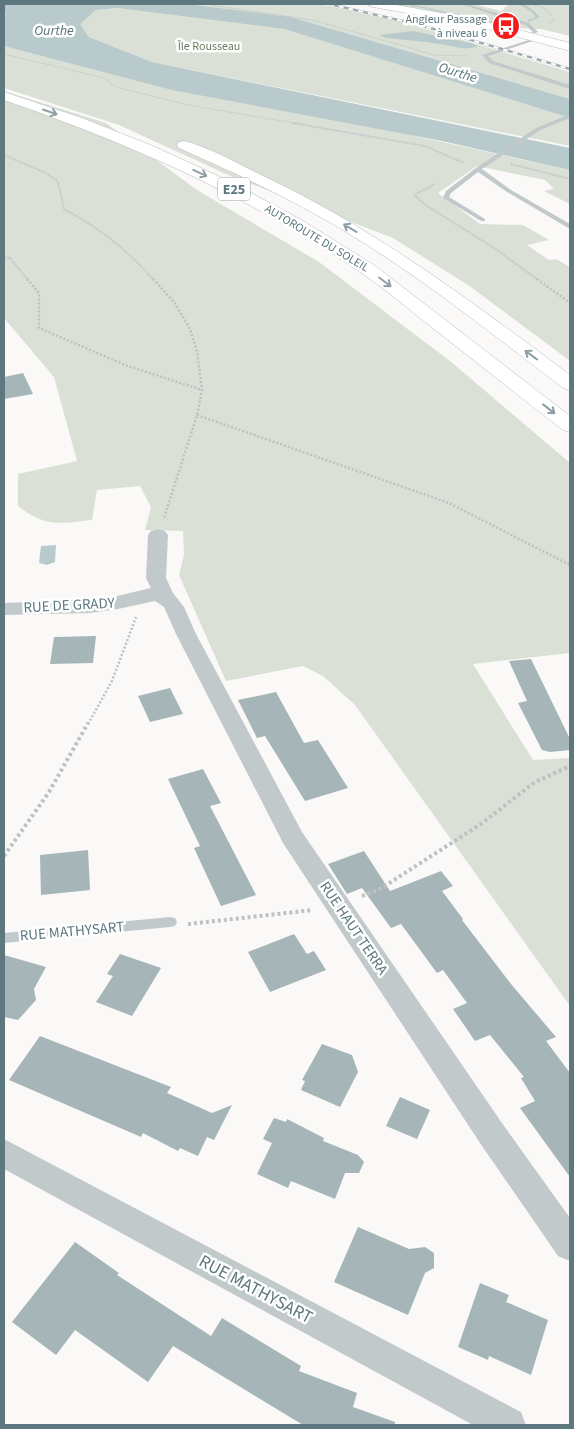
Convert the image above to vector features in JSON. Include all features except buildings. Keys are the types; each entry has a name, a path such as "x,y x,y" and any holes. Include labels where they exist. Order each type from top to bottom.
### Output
{"main road":[{"path":"373,4 475,22 570,47"},
{"path":"4,81 19,86"},
{"name":"AUTOROUTE DU SOLEIL","path":"4,96 77,121 148,149 222,183 294,222 368,269 570,426"},
{"name":"AUTOROUTE DU SOLEIL","path":"166,138 250,174 327,215 391,253 570,384"}],"street":[{"name":"RUE HAUT TERRA","path":"158,536 156,578 164,596 171,601 186,634 292,837 491,1133 570,1245"},
{"name":"RUE DE GRADY","path":"4,609 91,606 120,603 153,594 164,596"},
{"name":"RUE MATHYSART","path":"4,1153 508,1425"}],"lane":[{"path":"463,4 527,24 536,32 535,37 485,55 491,62 570,86"},
{"path":"483,220 446,198 448,192 478,169 538,129 569,117"},
{"path":"478,169 509,191 570,228"},
{"name":"RUE MATHYSART","path":"4,938 170,922"}],"path":[{"path":"204,4 312,20 434,55 485,55"},
{"path":"4,54 104,78 116,87 188,105 304,123 425,146 478,169"},
{"path":"4,155 48,174 58,182 64,209 95,226 128,252 174,302 190,329 198,350 202,390 197,415 158,536"},
{"path":"494,160 570,179"},
{"path":"4,257 10,258 39,293 39,328 126,365 202,390"},
{"path":"197,415 449,503 570,565"},
{"path":"4,856 49,792 112,681 134,625 141,597"},
{"path":"170,922 178,925 339,906 380,889 481,824 535,782 570,766"}],"green space":[{"path":"188,4 320,4 409,24 570,72 570,99 291,17"},
{"path":"384,4 474,4 501,11 509,4 570,4 570,36 541,29 516,28"},
{"name":"Île Rousseau","path":"117,8 284,29 570,118 570,146 152,62 89,37 79,24 96,10"},
{"path":"4,46 570,170 570,204 544,191 554,189 545,180 477,166 438,193 480,224 523,225 549,240 527,245 549,260 556,259 570,267 570,361 471,287 393,238 228,175 119,125 4,88"},
{"path":"4,91 106,123 197,190 319,262 450,361 570,463 570,653 473,664 533,760 570,758 570,1006 355,705 323,676 303,666 226,681 179,575 184,555 183,531 145,530 151,507 140,486 97,490 92,520 61,523 45,521 36,518 18,506 18,474 77,461 54,377 4,318"}],"water":[{"name":"Ourthe","path":"4,4 188,4 291,17 570,99 570,118 284,29 117,8 96,10 80,24 89,37 152,62 570,148 570,170 442,141 172,90 4,46 4,17 6,16"},
{"path":"413,31 478,46 459,48 386,38 379,35"},
{"path":"56,545 55,562 47,565 39,563 41,546"}],"waterway":[{"path":"406,4 515,27"},
{"path":"520,4 533,11 538,17 529,21"}],"railway":[{"path":"329,4 420,25 570,69"}],"place":[{"name":"Angleur Passage à niveau 6","path":"506,26"}]}
